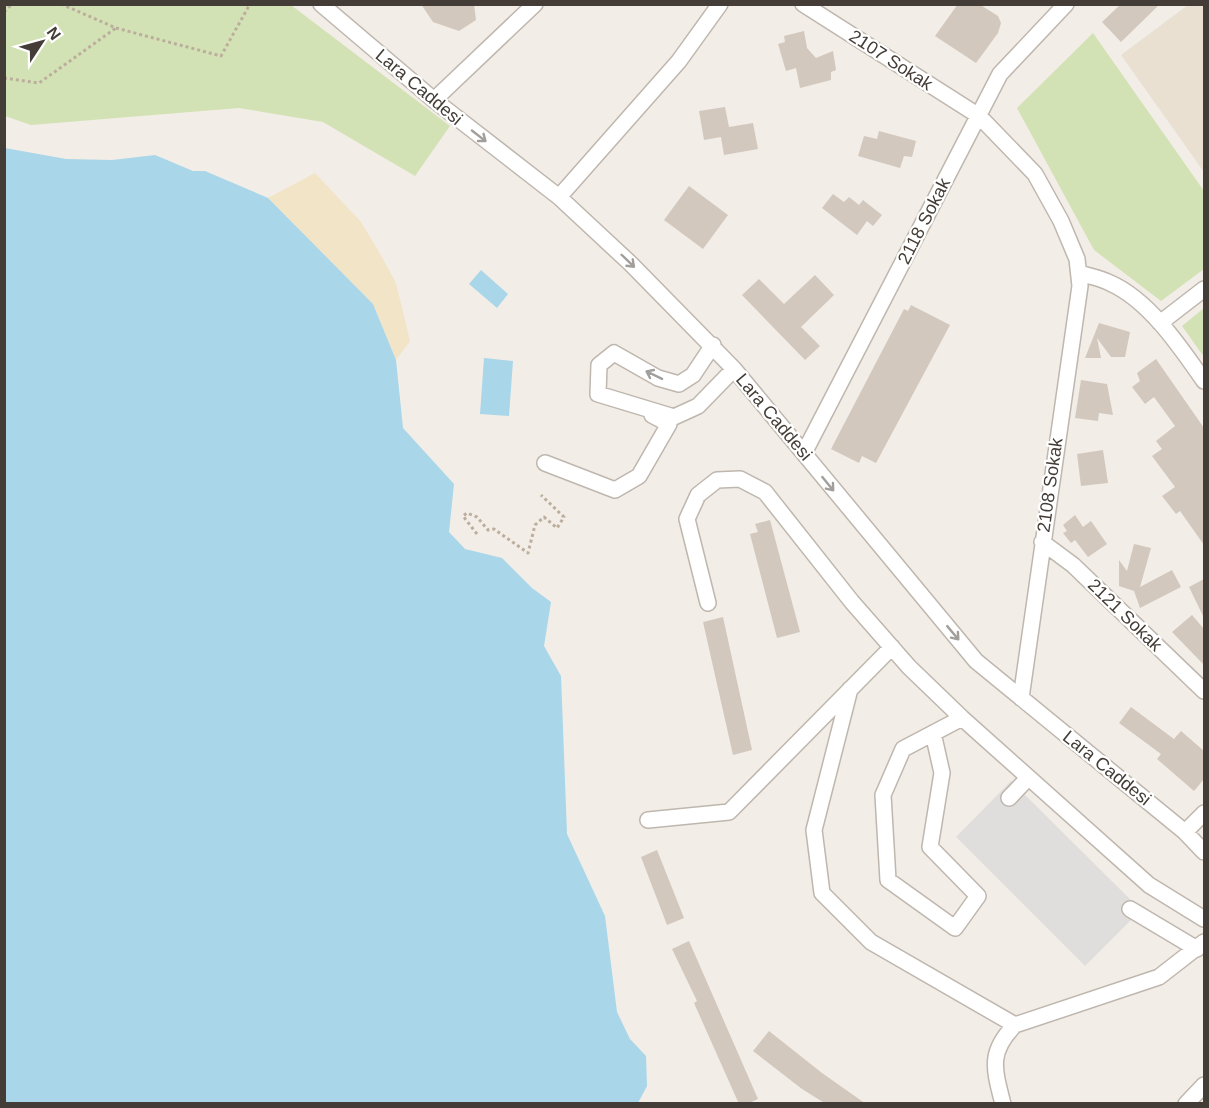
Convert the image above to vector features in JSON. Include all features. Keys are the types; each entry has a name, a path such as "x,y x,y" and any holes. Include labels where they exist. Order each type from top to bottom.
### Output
{"street":[{"name":"Lara Caddesi","path":"321,4 434,100 559,197 713,345 976,661 1185,832 1204,852"},
{"path":"434,100 536,4"},
{"path":"559,197 679,61 720,4"},
{"name":"2107 Sokak","path":"803,4 979,117"},
{"name":"2118 Sokak","path":"804,453 1000,74 1055,8"},
{"name":"2108 Sokak","path":"979,117 1035,174 1061,221 1077,259 1080,286 1021,698"},
{"path":"1079,273 1112,283 1160,323 1204,381"},
{"path":"1160,323 1204,289"},
{"path":"713,345 693,375 679,384 658,378 614,353 599,365 598,394 674,417 699,406 734,369"},
{"path":"544,463 615,490 639,476 669,424 636,406"},
{"path":"708,603 687,519 698,495 717,480 740,479 765,492 852,602 892,647 962,717 1149,885 1204,919"},
{"name":"2121 Sokak","path":"1042,542 1073,565 1204,692"},
{"path":"648,820 729,812 892,647"},
{"path":"850,689 814,830 822,893 871,942 1015,1025"},
{"path":"933,733 942,773 930,847 978,896 955,928 888,880 883,795 903,749 962,717"},
{"path":"1010,798 1028,777"},
{"path":"1185,832 1204,813"},
{"path":"1003,1104 997,1079 995,1055 1002,1038 1015,1025 1110,996 1159,977 1201,946 1130,909"},
{"path":"1186,1104 1204,1085"}],"path":[{"path":"4,12 12,4"},
{"path":"61,4 116,28 221,56 250,4"},
{"path":"4,78 39,83 116,28"},
{"path":"477,534 463,516 467,513 477,517 488,530 494,529 528,553 535,525 544,517 557,528 564,517 540,495"}],"shaded area":[{"path":"1188,5 1204,5 1204,172 1121,55"},
{"path":"1011,781 1141,910 1085,966 956,837"}],"green space":[{"path":"5,5 291,5 450,126 415,176 323,122 239,108 31,125 5,116"},
{"path":"1093,33 1204,191 1204,269 1161,301 1094,250 1017,108"},
{"path":"1204,308 1204,357 1182,326"}],"sand":[{"path":"315,173 361,222 396,283 410,341 396,360 373,304 268,198"}],"water":[{"path":"5,148 66,159 112,160 155,155 193,171 205,171 268,198 373,304 396,360 403,428 454,484 449,532 465,549 502,558 532,588 551,602 544,646 561,676 567,834 605,916 617,1012 630,1039 646,1056 647,1086 638,1103 5,1103"},
{"path":"481,270 508,294 497,308 469,284"},
{"path":"484,358 513,361 509,416 480,414"}],"building":[{"path":"421,4 474,4 476,20 459,31 433,22"},
{"path":"958,4 979,4 998,16 1001,23 998,33 976,63 935,36"},
{"path":"1121,4 1160,4 1121,42 1102,22"},
{"path":"804,31 807,48 816,58 833,51 836,70 831,72 831,80 800,88 796,68 786,71 778,44 785,42 784,36"},
{"path":"725,107 729,127 753,123 758,149 724,155 721,137 704,140 699,111"},
{"path":"879,131 916,141 912,157 904,156 900,168 858,156 864,136 877,139"},
{"path":"689,186 728,215 703,249 664,220"},
{"path":"833,194 844,202 849,197 859,205 863,200 882,215 873,226 867,221 857,235 822,208"},
{"path":"815,275 834,295 801,327 820,346 805,360 742,295 759,279 784,304"},
{"path":"911,305 950,325 876,463 862,456 859,463 831,449 904,309 908,311"},
{"path":"1099,323 1130,332 1125,357 1111,357 1097,338 1101,358 1085,358"},
{"path":"1156,359 1204,428 1204,545 1180,511 1176,514 1162,496 1175,487 1152,456 1162,449 1156,441 1175,426 1154,397 1145,404 1132,387 1140,381 1137,373"},
{"path":"1081,380 1107,384 1113,415 1099,413 1098,421 1075,418"},
{"path":"1103,450 1108,483 1081,486 1077,454"},
{"path":"1075,515 1083,527 1091,521 1107,544 1088,557 1075,540 1071,543 1063,533 1067,531 1063,525"},
{"path":"770,520 800,632 777,638 750,534 758,532 755,524"},
{"path":"1134,544 1151,548 1140,587 1172,570 1181,587 1140,608 1134,591 1119,586 1119,560 1127,571"},
{"path":"1204,579 1204,618 1189,587"},
{"path":"1192,615 1204,629 1204,665 1172,632"},
{"path":"723,617 752,750 733,755 703,622"},
{"path":"1131,707 1174,739 1181,731 1204,751 1204,779 1194,791 1157,759 1161,754 1119,723"},
{"path":"657,850 684,918 667,925 641,857"},
{"path":"689,941 758,1099 747,1104 739,1104 694,1003 697,1001 672,949"},
{"path":"769,1031 866,1104 826,1104 802,1089 753,1051"}]}
